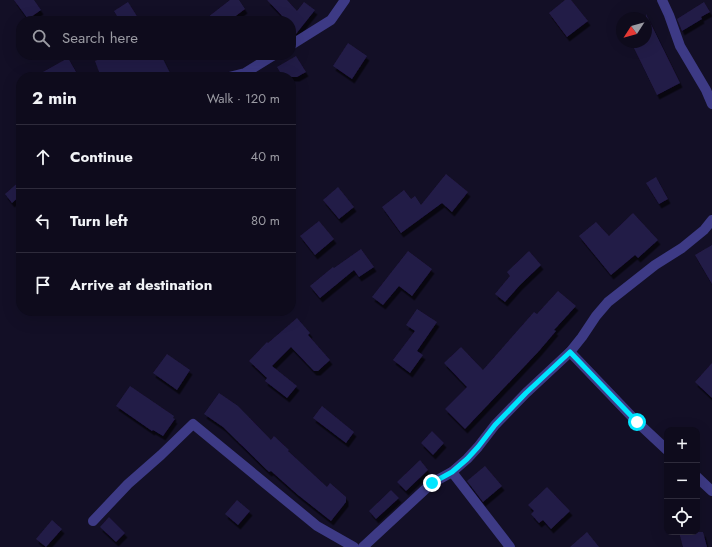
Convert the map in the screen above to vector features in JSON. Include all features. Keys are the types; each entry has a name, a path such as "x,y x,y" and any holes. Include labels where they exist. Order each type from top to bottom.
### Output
{"street":[{"path":"296,42 331,20 345,0"},
{"path":"662,0 680,46 706,90 712,104"},
{"path":"247,72 266,60"},
{"path":"363,547 432,483 452,472 467,459 495,425 526,393 570,352 608,302 655,265 682,248 704,230 712,220"},
{"path":"570,352 637,422 664,447"},
{"path":"93,521 128,484 161,455 192,424 317,526 354,547"},
{"path":"452,472 510,547"},
{"path":"700,480 712,491"}],"building":[{"path":"14,0 34,0 41,10 32,16 26,16"},
{"path":"230,0 239,0 245,9 236,16 209,16"},
{"path":"267,0 287,0 297,11 304,2 315,10 296,34 296,16 282,16"},
{"path":"565,0 571,0 588,21 567,37 549,13"},
{"path":"128,2 137,16 117,16 114,11"},
{"path":"704,2 710,12 701,17 702,19 682,31 677,19"},
{"path":"652,26 680,83 657,95 634,48 652,48"},
{"path":"348,43 367,56 352,79 333,66"},
{"path":"296,56 306,72 296,77 296,72 280,72 277,67 289,60 296,60"},
{"path":"64,60 69,60 76,72 43,72"},
{"path":"164,60 170,72 99,72 95,61"},
{"path":"446,174 468,192 452,212 442,203 401,233 382,207 404,190 411,199 415,196 421,205"},
{"path":"656,177 668,199 659,204 646,183"},
{"path":"16,184 16,199 12,203 5,194"},
{"path":"338,187 354,207 339,219 323,200"},
{"path":"633,213 658,240 638,258 635,255 611,275 579,236 596,222 609,236"},
{"path":"319,221 334,239 315,255 300,236"},
{"path":"712,245 712,284 695,255"},
{"path":"361,249 374,267 359,277 354,270 320,298 310,286 333,267 334,268"},
{"path":"408,251 432,269 412,296 399,286 383,305 372,297"},
{"path":"529,251 541,265 505,302 495,294 510,276 507,272"},
{"path":"558,291 576,306 554,330 556,331 539,351 465,429 445,409 467,387 444,363 461,347 483,370 534,312 537,314"},
{"path":"417,309 437,322 417,351 423,355 410,373 393,360 415,331 406,325"},
{"path":"297,318 310,333 308,335 330,360 318,371 314,371 291,347 272,366 297,386 287,398 265,381 267,378 249,361 267,342 268,343"},
{"path":"167,354 190,370 177,390 153,373"},
{"path":"712,363 712,398 695,382"},
{"path":"130,386 174,416 173,418 175,419 163,436 153,430 152,431 116,406"},
{"path":"219,393 238,406 271,440 274,436 327,487 330,483 346,497 346,502 331,521 271,471 269,472 223,427 204,414"},
{"path":"322,406 354,432 346,443 313,418"},
{"path":"432,431 444,443 433,455 421,443"},
{"path":"420,460 428,470 406,491 397,482"},
{"path":"485,466 502,486 483,502 467,481"},
{"path":"547,487 570,511 551,529 543,520 539,523 531,514 534,511 528,505"},
{"path":"391,490 399,498 376,519 369,511"},
{"path":"237,500 250,511 238,525 225,514"},
{"path":"109,517 125,533 116,542 100,527"},
{"path":"52,520 62,529 46,547 36,539"},
{"path":"587,532 599,547 570,547"},
{"path":"700,532 703,532 707,547 683,547 680,535 700,535"}],"route":[{"path":"432,483 452,472 467,459 495,425 526,393 570,352 637,422"}]}
